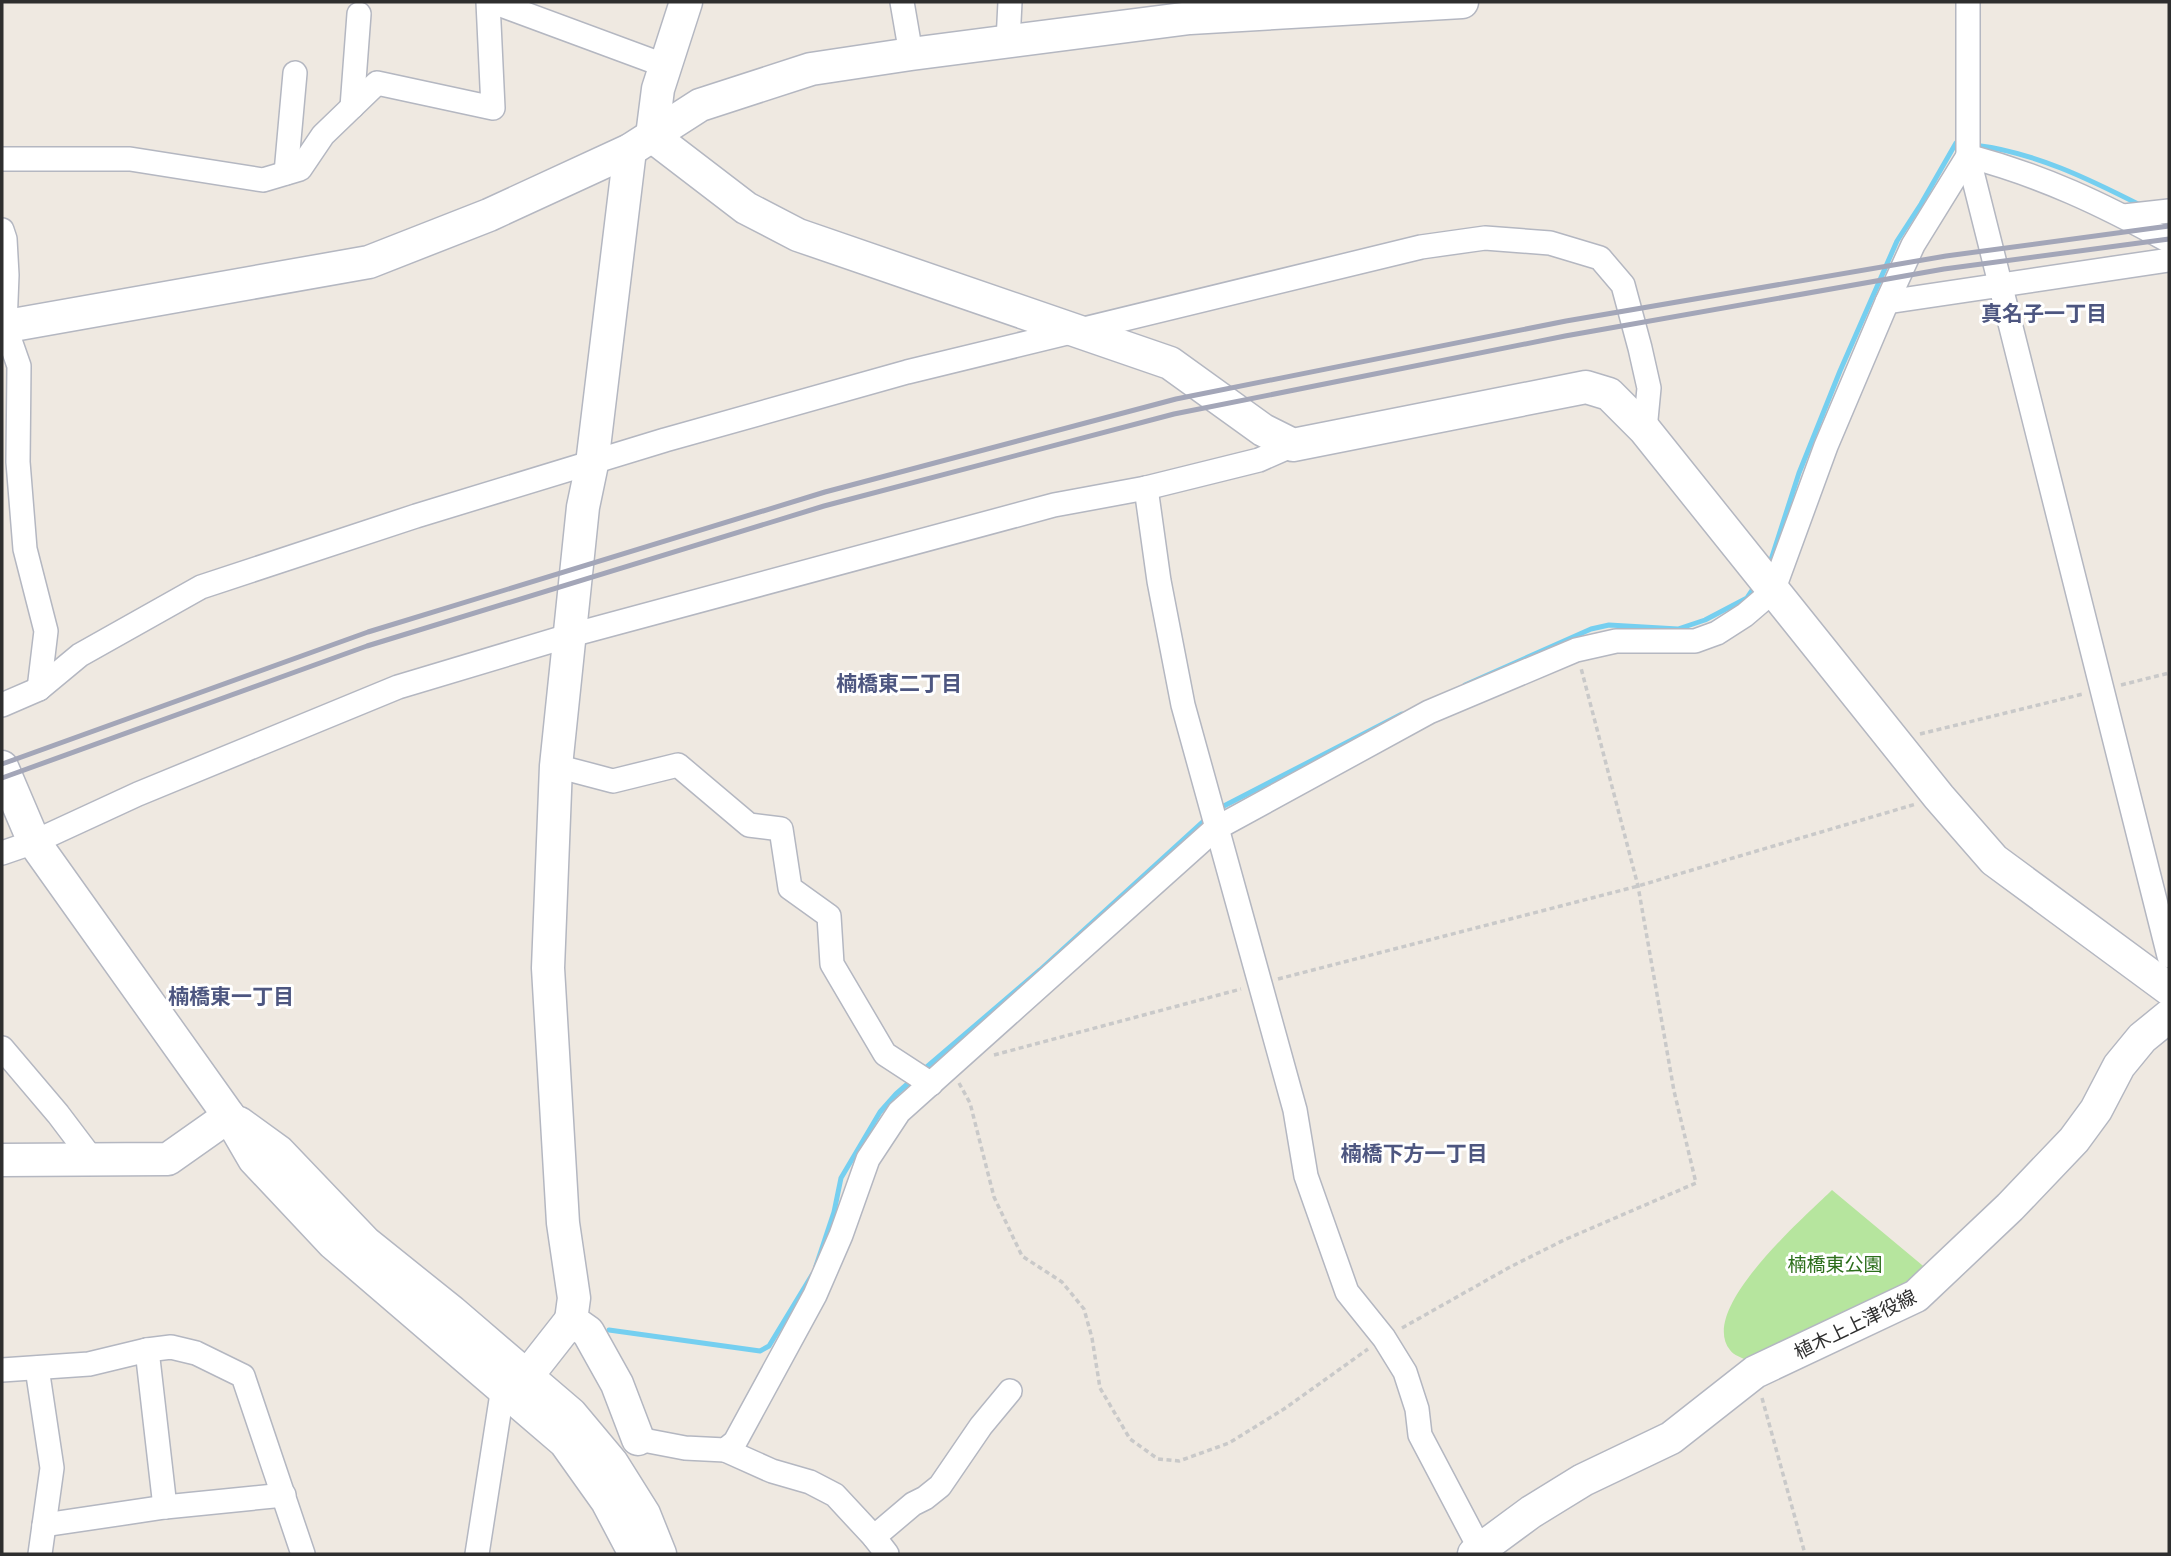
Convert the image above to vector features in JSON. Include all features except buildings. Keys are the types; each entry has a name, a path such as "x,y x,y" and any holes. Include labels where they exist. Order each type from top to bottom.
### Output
{"street":[{"path":"2,159 130,159 263,180 300,169 323,135 377,83 493,108 488,2"},
{"path":"493,2 666,66"},
{"path":"477,1554 515,1381 571,1320 574,1298 563,1223 548,968 556,766 583,507 592,464 641,143 686,2"},
{"path":"902,2 911,54"},
{"path":"1007,41 1010,2"},
{"path":"3,327 369,262 489,215 641,143 700,105 811,69 1007,41 1189,10 1461,2"},
{"path":"1968,2 1968,156 2169,956"},
{"path":"352,107 359,14"},
{"path":"286,173 295,73"},
{"path":"641,143 746,208 798,235 1170,363 1263,430 1293,445"},
{"path":"1968,156 2013,168 2066,188 2169,241"},
{"path":"725,1450 736,1442 815,1295 841,1235 868,1159 899,1112 1216,829 1429,712 1576,650 1616,641 1695,641 1717,633 1745,615 1773,591 1826,446 1887,302 1913,246 1968,156"},
{"path":"2124,216 2169,211"},
{"path":"2,230 7,275 3,327 19,366 18,462 25,549 46,631 39,688"},
{"path":"2,705 39,688 80,655 201,587 416,516 665,440 907,372 1421,247 1485,238 1550,243 1600,258 1623,285 1648,388 1645,430"},
{"path":"1887,302 2169,260"},
{"path":"2,853 34,842 138,794 398,687 568,636 1054,505 1146,488 1259,460 1293,445 1586,387 1609,394 1645,430 1940,797 1994,860 2169,993"},
{"path":"1146,488 1159,582 1183,705 1295,1110 1306,1176 1347,1292 1384,1338 1405,1372 1417,1409 1420,1435 1477,1551"},
{"path":"556,766 613,781 678,765 749,825 781,829 790,888 829,916 832,964 885,1054 931,1084"},
{"path":"2,767 34,842 229,1116 279,1152 366,1243 452,1312 515,1381 565,1442 607,1501 635,1554"},
{"name":"植木上上津役線","path":"1477,1551 1531,1512 1583,1480 1671,1438 1755,1372 1916,1296 2010,1207 2074,1140 2096,1110 2119,1066 2142,1038 2169,993"},
{"path":"2,1048 92,1159"},
{"path":"2,1160 168,1159 229,1116"},
{"path":"571,1320 588,1332 617,1384 638,1439 685,1448 725,1450 772,1471 810,1482 835,1495 881,1546 913,1504 925,1499 940,1486 981,1426 1010,1391"},
{"path":"2,1370 89,1364 147,1350 171,1348 196,1353 243,1376 303,1554"},
{"path":"147,1350 165,1507"},
{"path":"37,1368 52,1468 40,1554"},
{"path":"515,1381 571,1414 612,1464 644,1514 660,1554"},
{"path":"44,1525 165,1507 284,1495"}],"path":[{"path":"950,1067 970,1103 994,1197 1022,1256 1062,1282 1084,1309 1100,1388 1130,1439 1158,1459 1179,1461 1229,1443 1284,1409 1384,1338 1553,1245 1696,1183 1674,1091 1638,886 1576,650"},
{"path":"1895,741 2169,673"},
{"path":"987,1057 1638,886 1940,797"},
{"path":"1755,1372 1805,1554"}],"green space":[{"name":"楠橋東公園","path":"1832,1190 1928,1270 1900,1293 1748,1361 1736,1355 1730,1350 1724,1332 1728,1311 1741,1288 1780,1241"}],"waterway":[{"path":"1769,566 1799,473 1897,241 1956,143 1961,144"},
{"path":"1974,145 2040,160 2142,206"},
{"path":"1465,685 1591,629 1609,625 1678,629 1705,620 1747,598 1755,586"},
{"path":"1218,809 1402,714"},
{"path":"922,1071 1040,970 1208,817"},
{"path":"816,1266 834,1212 841,1178 880,1112 912,1080"},
{"path":"609,1330 760,1351 769,1346 812,1275"}],"railway":[{"path":"2,764 368,632 825,492 1176,399 1566,321 1946,256 2169,226"},
{"path":"2,778 367,646 824,506 1174,414 1565,336 1944,269 2169,239"}],"district":[{"name":"真名子一丁目","path":"2044,313"},
{"name":"楠橋東二丁目","path":"899,683"},
{"name":"楠橋東一丁目","path":"231,996"},
{"name":"楠橋下方一丁目","path":"1414,1153"}]}
